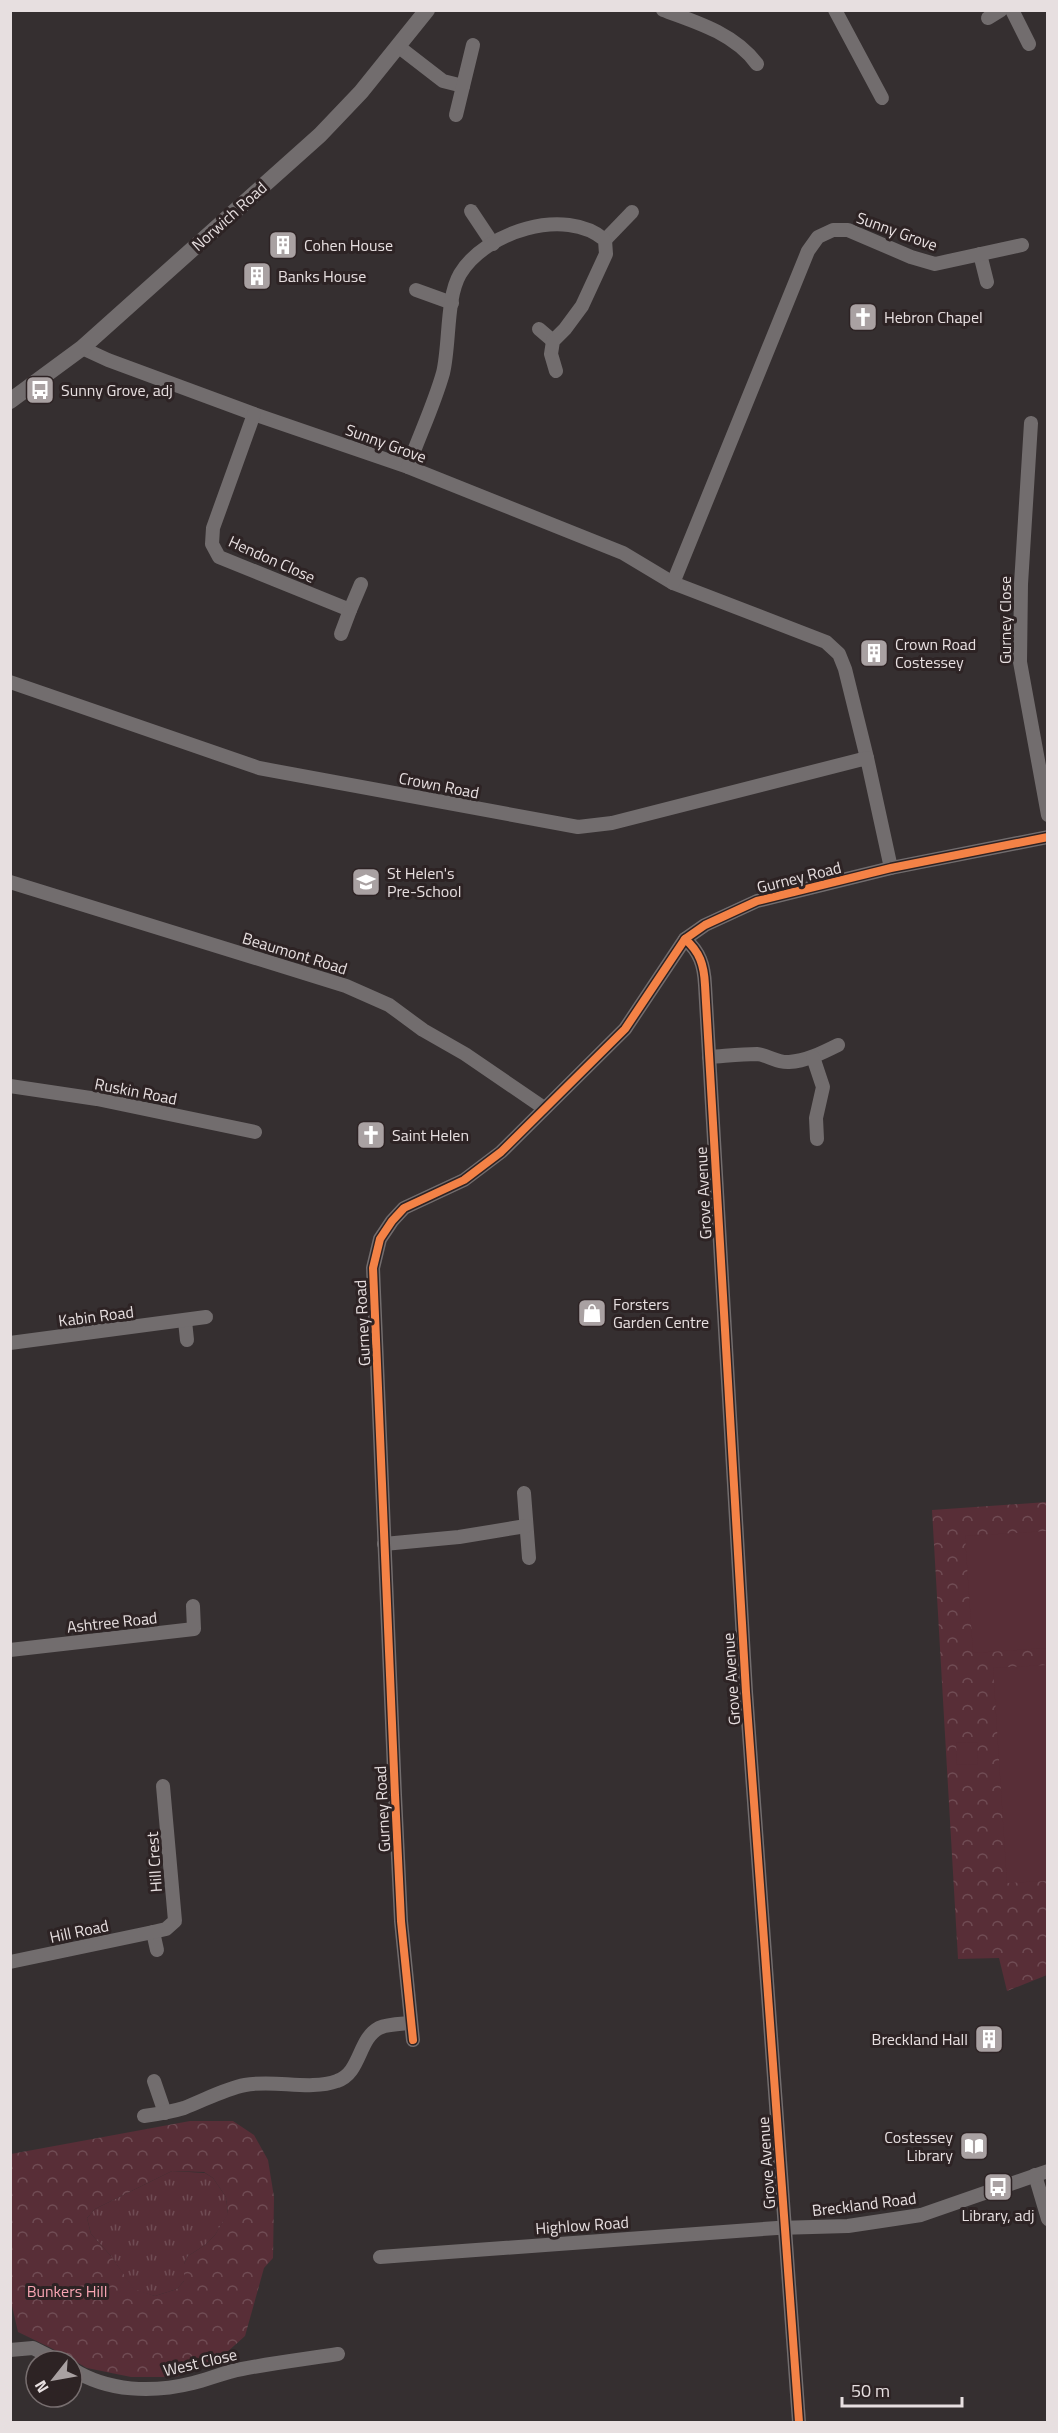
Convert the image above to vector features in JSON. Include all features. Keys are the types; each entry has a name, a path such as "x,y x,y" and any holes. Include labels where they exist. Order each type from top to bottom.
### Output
{"street":[{"name":"Norwich Road","path":"10,401 82,348 320,135 361,92 427,10"},
{"path":"663,10 733,40 748,52 757,64"},
{"path":"835,10 882,98"},
{"path":"988,18 1001,10"},
{"path":"1012,10 1029,44"},
{"path":"456,115 473,45"},
{"path":"399,47 443,81 463,86"},
{"path":"471,211 493,244"},
{"path":"605,240 632,212"},
{"path":"408,467 442,374 449,339 453,290 460,273 476,256 493,244 528,227 552,222 579,226 596,232 605,240 606,254 582,306 553,341 551,354 556,371"},
{"name":"Sunny Grove","path":"673,583 808,251 818,237 833,230 848,230 911,257 935,264 1022,245"},
{"path":"980,254 987,282"},
{"path":"416,290 452,303"},
{"path":"539,329 553,341"},
{"name":"Sunny Grove","path":"82,348 108,360 254,414 408,467 623,553 673,583 826,642 839,654 867,758"},
{"name":"Hendon Close","path":"254,414 213,528 212,544 219,557 350,610"},
{"name":"Gurney Close","path":"1031,423 1021,584 1020,662 1047,815"},
{"path":"341,634 361,584"},
{"name":"Crown Road","path":"10,682 259,768 578,827 612,823 867,758"},
{"path":"867,758 891,868"},
{"name":"Gurney Road","path":"413,2040 401,1921 384,1544 373,1268 380,1239 404,1208 464,1180 501,1152 625,1029 685,939 705,925 757,901 891,868 1047,837"},
{"name":"Beaumont Road","path":"10,882 346,986 389,1005 544,1108"},
{"name":"Grove Avenue","path":"685,939 694,946 704,967 743,1646 799,2422"},
{"path":"709,1057 757,1054 781,1062 813,1057 838,1045"},
{"path":"813,1057 823,1087 816,1118 817,1139"},
{"name":"Ruskin Road","path":"10,1086 97,1099 255,1132"},
{"name":"Kabin Road","path":"10,1343 206,1317"},
{"path":"185,1321 187,1340"},
{"path":"524,1493 529,1558"},
{"path":"384,1544 459,1537 526,1526"},
{"name":"Ashtree Road","path":"10,1650 194,1629 193,1606"},
{"name":"Hill Crest","path":"163,1786 173,1798 175,1921"},
{"name":"Hill Road","path":"10,1962 166,1929 175,1921"},
{"path":"153,1932 157,1950"},
{"path":"144,2116 165,2113 243,2085 259,2083 325,2084 340,2081 357,2063 372,2033 381,2027 411,2023"},
{"path":"154,2080 165,2113"},
{"path":"1041,2173 1047,2219"},
{"name":"Breckland Road","path":"785,2228 848,2226 921,2215 999,2190 1041,2173"},
{"name":"Highlow Road","path":"380,2257 785,2228"},
{"path":"14,2349 35,2349"},
{"name":"West Close","path":"84,2375 97,2381 134,2389 168,2388 239,2369 338,2354"}],"green space":[{"path":"1047,1502 1047,1975 1007,1991 999,1958 958,1959 932,1510"},
{"path":"1047,1531 1047,1648 973,1653 965,1536"},
{"path":"1047,1665 1047,1881 1007,1883 993,1668"},
{"path":"977,1742 978,1764 957,1765 956,1743"},
{"name":"Bunkers Hill","path":"190,2121 233,2121 254,2135 268,2160 274,2197 273,2258 264,2268 245,2336 225,2354 176,2377 131,2377 87,2368 84,2366 84,2349 53,2349 18,2332 10,2297 11,2154","holes":["172,2171 204,2172 213,2178 226,2197 228,2213 215,2235 188,2256 184,2264 184,2281 177,2289 155,2296 134,2289 111,2256 91,2234 87,2218 95,2209"]},
{"path":"172,2171 205,2173 213,2178 226,2197 228,2214 215,2235 188,2256 184,2264 184,2281 177,2289 155,2296 134,2290 111,2256 91,2234 87,2218 95,2209"}],"cycle path":[{"path":"413,2040 401,1921 373,1268 380,1239 404,1208 464,1180 501,1152 625,1029 685,939 705,925 757,901 891,868 1048,837"},
{"path":"685,939 698,954 704,978 746,1692 799,2422"}],"place":[{"name":"Cohen House","path":"283,245"},
{"name":"Banks House","path":"257,276"},
{"name":"Hebron Chapel","path":"863,317"},
{"name":"Sunny Grove, adj","path":"40,390"},
{"name":"Crown Road Costessey","path":"874,653"},
{"name":"St Helen's Pre-School","path":"366,882"},
{"name":"Saint Helen","path":"371,1135"},
{"name":"Forsters Garden Centre","path":"592,1313"},
{"name":"Breckland Hall","path":"989,2039"},
{"name":"Costessey Library","path":"974,2146"},
{"name":"Library, adj","path":"998,2187"}]}
